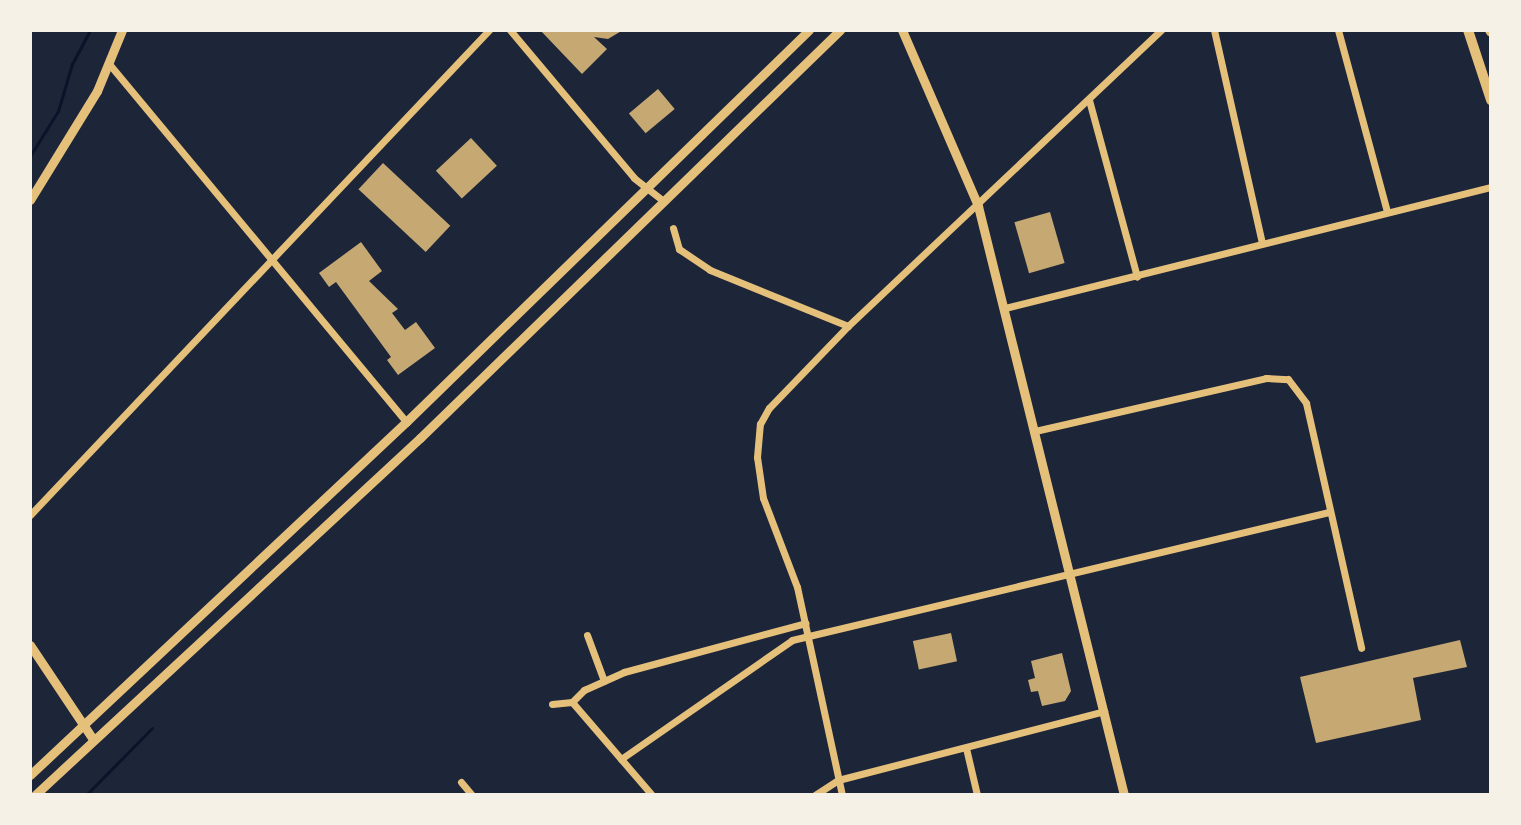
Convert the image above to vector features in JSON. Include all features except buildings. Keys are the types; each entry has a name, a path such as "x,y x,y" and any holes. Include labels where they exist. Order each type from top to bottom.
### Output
{"main road":[{"path":"1468,30 1491,100"}],"street":[{"path":"30,200 110,65 122,30"},
{"path":"30,515 489,30"},
{"path":"510,30 647,189 663,201"},
{"path":"30,775 406,422 809,30"},
{"path":"35,795 420,438 840,30"},
{"path":"902,30 978,206 1124,795"},
{"path":"842,795 806,623 787,555 763,498 757,457 760,424 769,408 848,326 1161,30"},
{"path":"1214,30 1262,243"},
{"path":"1338,30 1387,212"},
{"path":"110,65 406,422"},
{"path":"1089,100 1137,277"},
{"path":"1005,308 1491,187"},
{"path":"673,228 679,249 710,270 848,326"},
{"path":"1035,431 1266,378 1288,379 1306,403 1361,648"},
{"path":"621,759 781,646 809,636 1070,571 1329,512"},
{"path":"552,704 572,702 604,681 806,623"},
{"path":"587,635 604,681"},
{"path":"30,645 93,739"},
{"path":"572,702 652,795"},
{"path":"815,795 838,780 1104,711"},
{"path":"966,748 977,795"},
{"path":"461,782 472,795"}],"shaded area":[{"path":"30,30 1491,30 1491,795 30,795"}],"waterway":[{"path":"30,156 58,111 72,64 90,30"},
{"path":"86,795 152,728"}]}
